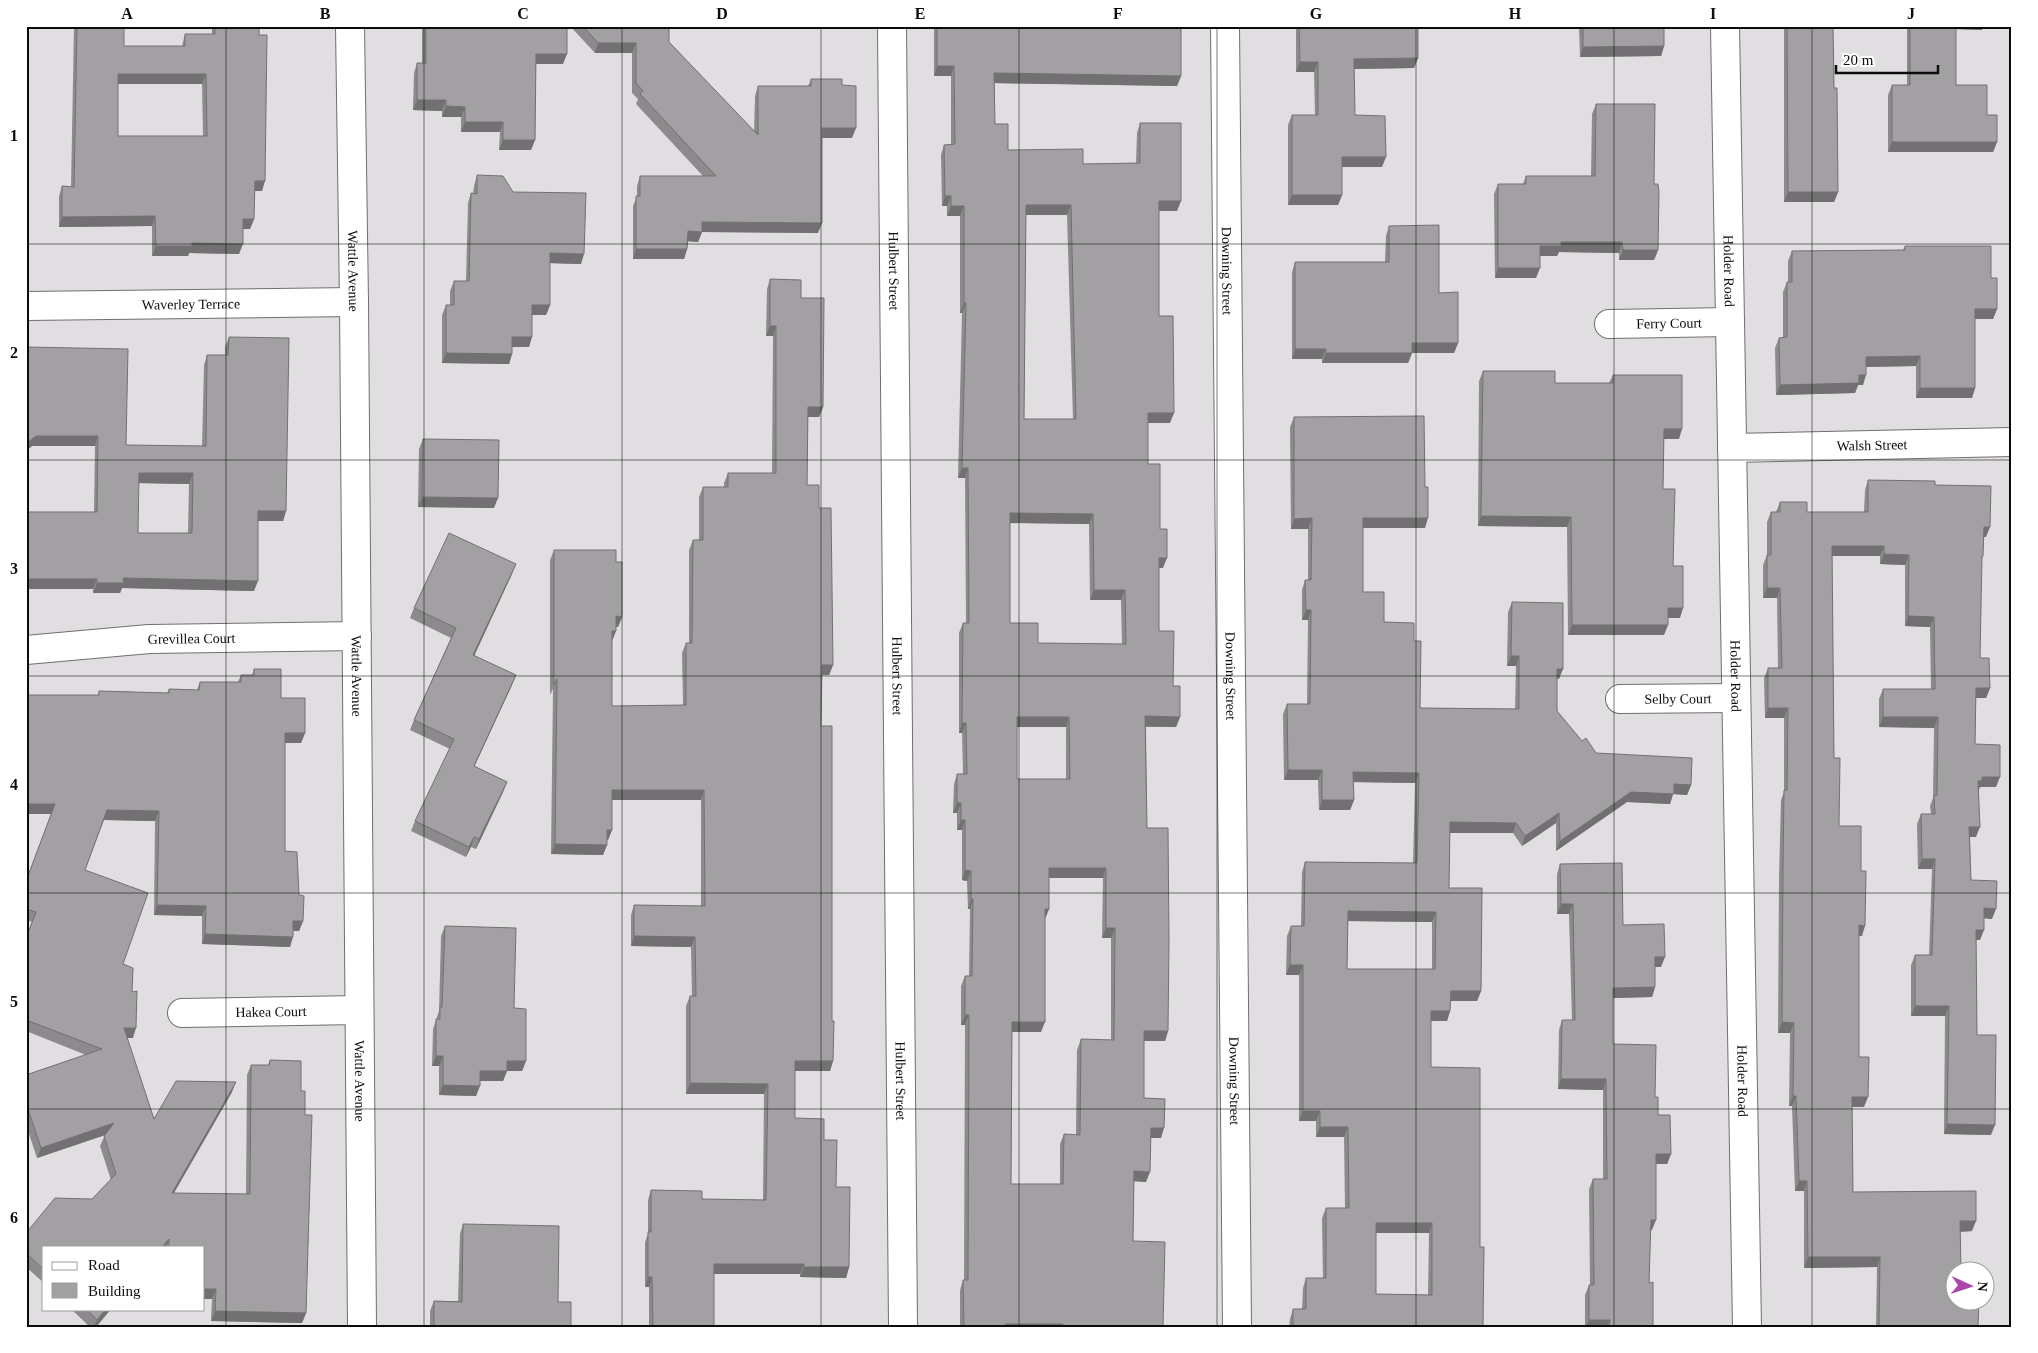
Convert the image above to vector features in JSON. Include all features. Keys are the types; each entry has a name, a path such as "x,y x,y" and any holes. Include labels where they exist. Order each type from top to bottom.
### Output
{"street":[{"name":"Wattle Avenue","path":"350,26 362,1327"},
{"name":"Hulbert Street","path":"892,26 903,1327"},
{"name":"Downing Street","path":"1225,26 1238,1327"},
{"name":"Holder Road","path":"1725,26 1747,1327"},
{"name":"Waverley Terrace","path":"26,306 354,302"},
{"name":"Ferry Court","path":"1609,324 1730,322"},
{"name":"Walsh Street","path":"1732,448 2012,442"},
{"name":"Grevillea Court","path":"26,650 150,639 357,636"},
{"name":"Selby Court","path":"1620,699 1736,698"},
{"name":"Hakea Court","path":"182,1013 359,1010"}],"building":[{"path":"77,26 124,26 124,46 185,46 185,34 215,34 215,26 259,26 259,35 267,35 265,181 255,181 254,219 243,219 243,244 192,243 192,246 156,246 155,216 62,217 62,186 74,187","holes":["118,74 206,74 207,136 118,136"]},
{"path":"426,26 567,26 567,54 536,54 535,140 503,140 503,122 465,122 465,107 446,106 446,100 417,100 417,63 426,63"},
{"path":"583,26 669,26 669,42 758,135 758,86 811,86 811,79 842,79 842,85 856,86 856,128 822,128 822,223 702,222 702,232 688,231 687,249 636,249 636,196 640,196 640,176 716,176 640,94 643,91 636,83 636,43 598,43"},
{"path":"937,26 1181,26 1181,76 994,73 995,124 1008,124 1008,150 1083,149 1083,164 1140,163 1140,123 1181,123 1181,201 1159,201 1159,316 1173,316 1174,413 1148,413 1148,464 1160,464 1160,529 1167,529 1167,558 1159,558 1159,631 1174,631 1173,686 1180,686 1180,717 1145,716 1147,828 1168,828 1169,941 1168,1031 1144,1031 1144,1098 1165,1099 1164,1128 1151,1128 1150,1172 1134,1171 1133,1241 1165,1242 1163,1327 1063,1327 1063,1324 1005,1324 1005,1327 964,1327 963,1280 968,1280 969,1015 965,1015 965,976 972,976 973,899 971,899 971,871 965,870 965,820 961,820 961,803 957,803 957,774 967,774 966,723 962,723 963,623 969,623 968,468 962,468 966,303 964,303 964,206 951,206 951,196 945,196 944,145 955,144 954,66 937,66","holes":["1026,205 1071,205 1076,419 1024,419","1010,513 1093,514 1094,590 1125,590 1126,644 1038,643 1038,623 1010,623","1017,717 1069,717 1070,779 1017,779","1049,868 1106,868 1106,928 1115,928 1114,1040 1081,1039 1080,1135 1064,1134 1063,1184 1011,1184 1012,1022 1045,1022 1045,909 1049,909"]},
{"path":"1299,26 1418,26 1418,58 1354,59 1355,115 1385,116 1386,157 1342,157 1342,195 1292,195 1292,115 1318,115 1318,62 1300,62"},
{"path":"1583,26 1664,26 1664,46 1583,47"},
{"path":"1787,26 1833,26 1834,88 1837,88 1838,192 1788,192"},
{"path":"1910,26 1956,26 1956,85 1987,85 1987,115 1997,115 1997,142 1892,142 1892,85 1910,85"},
{"path":"1596,104 1655,104 1654,184 1658,184 1659,192 1658,250 1623,250 1622,242 1561,242 1561,246 1540,246 1540,268 1498,268 1498,184 1526,184 1526,176 1595,176"},
{"path":"477,175 503,176 513,192 586,193 584,254 550,253 550,305 532,305 532,337 512,337 512,354 446,353 446,305 454,305 454,281 469,281 471,193 477,194"},
{"path":"1439,225 1439,293 1458,292 1458,343 1412,343 1412,353 1326,353 1326,349 1295,349 1295,262 1389,262 1389,226"},
{"path":"1905,246 1991,246 1991,278 1997,278 1997,309 1975,309 1975,388 1920,388 1920,356 1866,357 1866,375 1859,375 1859,383 1780,385 1779,338 1787,337 1787,282 1792,282 1792,251 1905,250"},
{"path":"770,279 801,280 801,298 824,298 823,407 808,407 807,485 819,485 819,508 831,508 833,665 822,665 821,726 832,726 833,1061 795,1061 795,1118 824,1119 824,1140 837,1140 836,1187 850,1187 849,1267 804,1267 804,1264 714,1264 714,1327 653,1327 652,1277 648,1277 648,1232 651,1232 651,1190 702,1191 702,1199 766,1200 768,1084 690,1083 690,996 696,996 695,937 634,936 634,905 705,906 704,790 612,790 612,830 607,830 607,845 555,844 557,679 554,685 554,550 616,550 616,562 622,562 622,617 616,616 616,631 612,631 612,706 686,705 686,643 692,643 693,540 703,540 703,487 728,487 728,473 776,473 776,326 770,326"},
{"path":"229,337 289,338 286,511 258,511 258,581 123,578 124,583 97,583 97,579 26,579 26,512 97,512 98,436 36,436 26,444 26,347 128,349 126,445 206,446 207,355 228,355","holes":["139,473 193,473 192,533 138,533"]},
{"path":"1483,371 1555,371 1555,383 1613,383 1613,375 1682,375 1682,429 1664,429 1663,489 1675,489 1673,566 1683,566 1683,608 1668,608 1668,625 1572,625 1571,517 1481,516"},
{"path":"1424,416 1425,487 1428,487 1428,518 1363,518 1363,592 1384,592 1384,622 1414,623 1414,641 1421,641 1420,708 1519,709 1519,656 1511,656 1512,602 1563,603 1563,669 1557,669 1557,711 1582,741 1586,738 1596,753 1692,758 1691,785 1674,784 1674,794 1631,792 1560,841 1559,813 1525,836 1516,823 1450,822 1449,888 1482,888 1481,991 1451,991 1450,1011 1431,1011 1431,1067 1480,1068 1480,1247 1484,1247 1483,1327 1293,1327 1293,1309 1306,1309 1306,1278 1326,1278 1326,1208 1349,1208 1348,1127 1320,1127 1320,1111 1303,1111 1303,965 1290,965 1291,926 1304,926 1305,862 1417,863 1419,773 1353,772 1354,800 1322,800 1322,770 1288,770 1287,704 1310,704 1311,610 1306,610 1305,580 1311,580 1312,518 1294,519 1294,417","holes":["1348,911 1436,912 1435,969 1347,969","1376,1223 1432,1223 1432,1295 1376,1294"]},
{"path":"423,439 499,440 498,498 422,497"},
{"path":"1868,480 1935,481 1935,485 1991,486 1990,527 1984,527 1982,556 1980,658 1989,658 1990,688 1976,688 1975,744 2000,745 2000,777 1982,777 1982,781 1978,781 1980,827 1969,827 1971,880 1997,881 1996,909 1984,908 1984,930 1976,930 1977,1035 1996,1035 1995,1125 1947,1124 1949,1006 1915,1006 1915,955 1932,955 1935,859 1922,859 1921,814 1935,814 1934,796 1937,795 1938,717 1883,717 1883,689 1935,689 1934,617 1908,616 1909,555 1884,554 1884,546 1832,546 1834,758 1840,758 1839,826 1861,826 1861,871 1866,871 1865,926 1859,925 1859,1057 1869,1057 1868,1097 1852,1097 1853,1192 1976,1191 1976,1221 1960,1221 1961,1260 1946,1260 1946,1310 1979,1310 1978,1327 1879,1327 1880,1257 1808,1257 1807,1181 1799,1181 1796,1096 1793,1096 1794,1023 1782,1022 1784,790 1787,790 1788,708 1768,708 1768,668 1782,668 1780,588 1767,588 1767,555 1771,555 1771,512 1780,512 1780,502 1807,502 1807,512 1868,512"},
{"path":"449,533 516,564 473,655 516,675 474,766 507,782 479,839 474,837 469,847 415,821 454,739 414,720 456,628 414,608"},
{"path":"254,669 281,669 281,698 305,698 305,733 285,733 285,851 297,852 299,895 304,896 303,921 293,921 293,937 205,934 206,906 157,905 159,811 107,810 85,870 148,893 123,964 133,968 132,992 137,991 136,1028 124,1028 154,1119 176,1081 236,1082 172,1193 250,1194 251,1065 269,1065 270,1060 301,1061 301,1091 305,1091 305,1115 312,1115 306,1313 215,1311 216,1289 205,1289 205,1246 169,1246 169,1239 163,1246 42,1246 42,1268 26,1253 26,1233 55,1198 92,1199 116,1174 104,1136 114,1123 41,1148 26,1103 26,1075 102,1049 26,1020 26,938 36,912 26,909 26,881 55,804 26,804 26,695 99,695 99,691 169,693 169,689 199,690 200,682 241,682 241,675 254,675"},
{"path":"1622,863 1623,925 1664,924 1665,957 1655,957 1655,987 1613,988 1613,1044 1656,1045 1655,1097 1658,1097 1658,1115 1670,1115 1671,1154 1656,1154 1656,1220 1651,1220 1649,1283 1653,1282 1653,1327 1609,1327 1610,1320 1589,1320 1589,1285 1594,1285 1593,1179 1607,1179 1606,1079 1561,1079 1562,1020 1575,1020 1573,904 1561,904 1560,864"},
{"path":"445,926 516,928 514,1008 526,1009 526,1061 507,1061 507,1071 480,1071 480,1086 443,1085 443,1056 436,1056 436,1019 440,1019 440,1007 442,1007"},
{"path":"463,1224 559,1226 558,1302 571,1302 571,1327 434,1327 434,1301 462,1302"},
{"path":"87,1310 105,1310 97,1320"}]}
